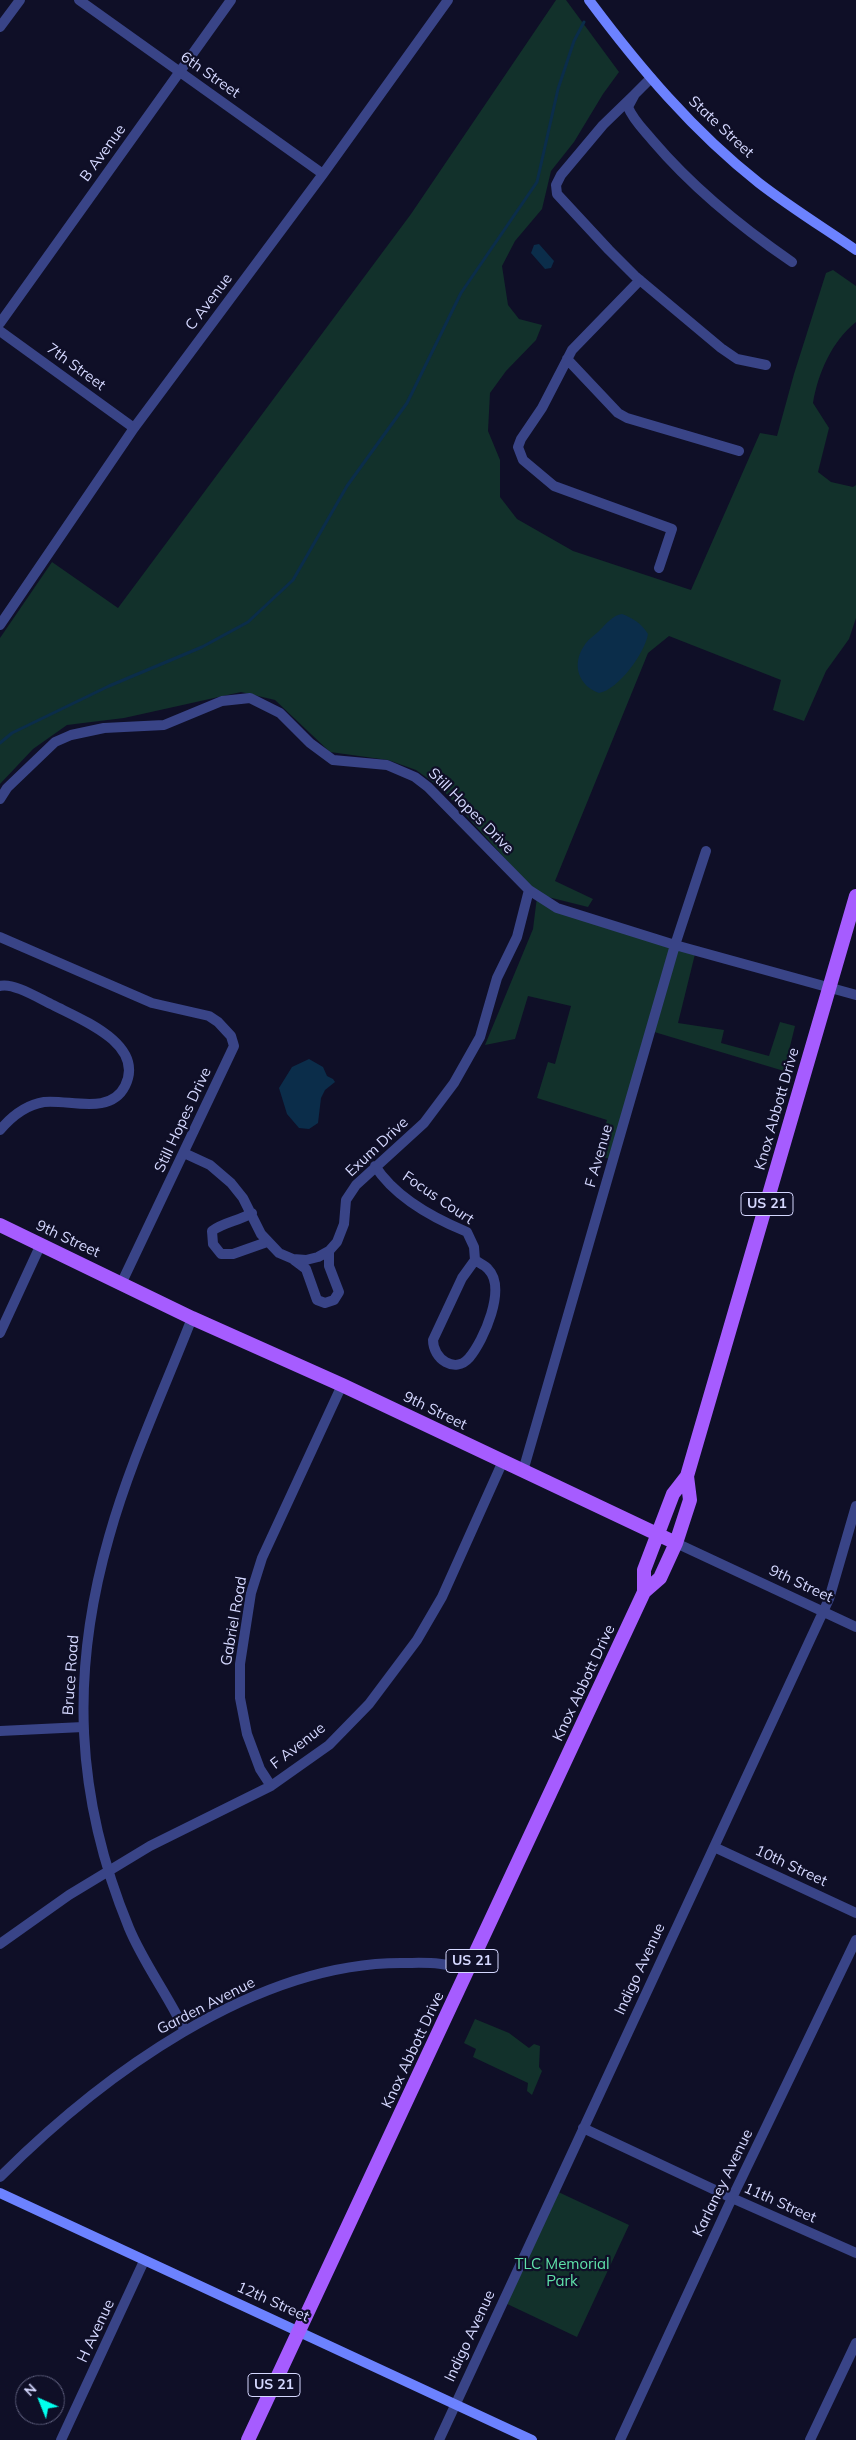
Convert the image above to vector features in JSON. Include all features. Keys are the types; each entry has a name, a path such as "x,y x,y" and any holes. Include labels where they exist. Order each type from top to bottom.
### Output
{"main road":[{"name":"State Street","path":"589,0 651,78 711,141 747,172 856,250"},
{"name":"Knox Abbott Drive","path":"644,1592 644,1570 659,1535 673,1494 687,1476 856,896"},
{"name":"9th Street","path":"0,1225 122,1282 192,1318 342,1385 676,1544"},
{"name":"Knox Abbott Drive","path":"248,2440 644,1592 660,1578 676,1544 690,1500 687,1476"},
{"name":"12th Street","path":"0,2193 144,2261 456,2403 532,2440"}],"street":[{"path":"0,27 20,0"},
{"name":"6th Street","path":"79,0 323,174"},
{"name":"B Avenue","path":"0,323 231,0"},
{"name":"C Avenue","path":"0,625 134,428 323,174 444,1"},
{"path":"651,78 603,125 556,185 557,194 640,280 721,348 737,358 766,365"},
{"path":"635,94 628,107 631,115 663,153 727,215 792,262"},
{"path":"640,280 572,350 542,408 521,439 518,447 523,460 554,486 672,529 659,568"},
{"name":"7th Street","path":"0,331 134,428"},
{"path":"567,359 618,413 626,418 738,451"},
{"name":"Still Hopes Drive","path":"0,799 7,788 55,742 71,735 104,728 164,725 222,701 250,698 280,713 310,743 333,760 387,765 414,777 428,787 529,890 557,908 675,945 830,987"},
{"name":"F Avenue","path":"523,1471 675,945 706,851"},
{"name":"Exum Drive","path":"329,1251 338,1242 344,1224 346,1200 356,1185 424,1123 454,1083 480,1037 497,978 516,937 529,890"},
{"name":"Still Hopes Drive","path":"0,937 152,1003 210,1016 230,1036 234,1046 122,1282"},
{"path":"0,986 5,985 26,992 96,1027 113,1039 126,1058 128,1072 124,1087 113,1098 96,1105 43,1102 24,1109 9,1119 0,1130"},
{"path":"830,987 856,995"},
{"path":"184,1154 202,1160 222,1174 243,1198 252,1213 258,1229 268,1242 280,1253 293,1259 306,1269 317,1300 325,1303 334,1300 339,1292 329,1266 329,1251 318,1257 306,1260 293,1259"},
{"name":"Focus Court","path":"375,1166 383,1178 419,1207 441,1222 467,1232 474,1247 475,1260"},
{"path":"252,1213 238,1221 221,1224 212,1231 213,1244 220,1254 233,1254 268,1242"},
{"path":"0,1333 42,1244"},
{"path":"475,1260 489,1269 495,1284 494,1308 482,1336 469,1359 459,1364 447,1363 438,1358 433,1350 433,1340 462,1278 475,1260"},
{"name":"Bruce Road","path":"185,2031 170,2001 138,1949 128,1926 91,1810 83,1727 85,1656 100,1572 109,1536 120,1501 192,1318"},
{"name":"Gabriel Road","path":"270,1786 260,1768 248,1734 240,1698 240,1664 251,1593 262,1558 342,1385"},
{"name":"F Avenue","path":"0,1944 69,1895 150,1846 195,1826 237,1801 270,1786 328,1745 369,1704 406,1657 442,1597 502,1462"},
{"name":"Indigo Avenue","path":"440,2440 829,1599 856,1506"},
{"name":"9th Street","path":"676,1544 856,1628"},
{"path":"0,1731 83,1727"},
{"name":"10th Street","path":"714,1847 856,1913"},
{"name":"Karlaney Avenue","path":"620,2440 732,2198 856,1940"},
{"name":"Garden Avenue","path":"0,2177 75,2106 130,2066 185,2031 262,1994 311,1977 377,1963 449,1963 467,1971"},
{"name":"11th Street","path":"583,2128 732,2198 856,2253"},
{"name":"H Avenue","path":"61,2440 144,2261"},
{"path":"810,2440 856,2343"}],"green space":[{"path":"556,0 566,0 619,72 603,94 574,142 551,171 542,209 515,241 502,266 508,305 519,319 542,325 536,340 506,371 490,393 488,431 500,460 500,497 517,519 573,551 691,590 760,433 777,436 794,374 826,273 833,270 856,286 856,322 840,338 827,358 818,380 813,403 829,428 818,472 831,482 853,487 856,485 856,618 849,639 826,671 804,721 773,710 781,680 669,636 648,653 555,881 593,899 588,907 544,896 529,885 441,788 416,770 388,760 330,752 275,700 241,692 124,718 67,725 33,749 0,784 0,638 52,562 118,608 411,214"},
{"path":"537,897 696,950 678,1023 724,1030 721,1043 769,1056 780,1022 795,1026 784,1071 651,1031 613,1160 596,1155 607,1120 537,1098 548,1062 555,1064 571,1006 528,996 515,1039 485,1045 533,929"},
{"path":"475,2019 509,2033 529,2048 534,2044 540,2046 539,2067 542,2071 532,2095 527,2091 528,2083 473,2057 476,2049 464,2043"},
{"name":"TLC Memorial Park","path":"554,2190 629,2225 577,2337 503,2302"}],"water":[{"path":"539,244 554,261 551,268 545,269 531,253 534,245"},
{"path":"622,614 633,619 643,627 648,634 646,642 630,669 622,678 599,693 586,685 579,674 578,660 580,653 587,642 607,623"},
{"path":"309,1059 323,1067 327,1076 335,1082 325,1090 321,1098 318,1123 309,1129 299,1128 287,1114 279,1088 292,1067"}],"waterway":[{"path":"0,743 12,733 109,686 202,647 248,622 293,580 347,486 407,403 461,293 537,182 558,89 574,41 584,22"}]}
